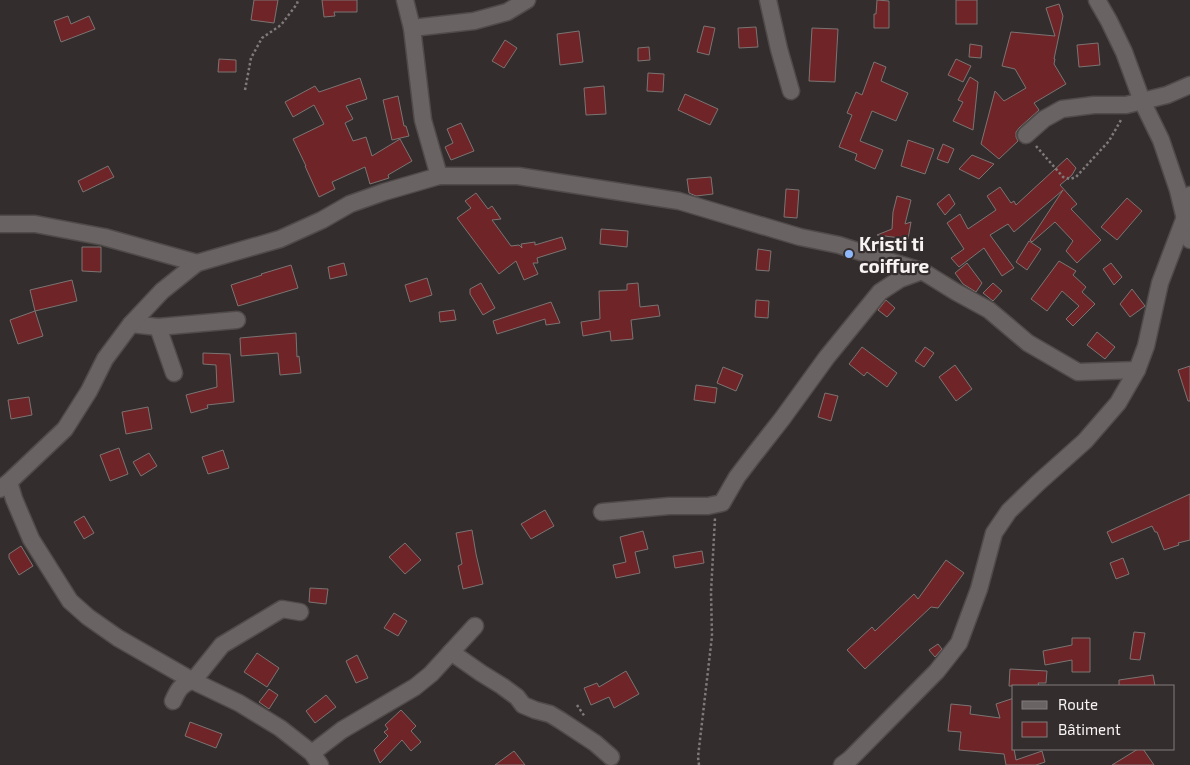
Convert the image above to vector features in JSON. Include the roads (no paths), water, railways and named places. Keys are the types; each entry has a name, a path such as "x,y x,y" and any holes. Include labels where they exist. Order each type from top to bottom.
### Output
{"street":[{"path":"405,0 412,28 423,120 439,176"},
{"path":"412,28 474,21 506,12 527,0"},
{"path":"768,0 791,91"},
{"path":"1097,0 1124,52 1142,101 1161,140 1178,190 1190,240"},
{"path":"1026,135 1044,119 1062,109 1094,105 1126,105 1166,95 1190,84"},
{"path":"475,626 431,674 415,687 342,730 316,759 280,728 239,703 192,681 118,638 88,617 70,601 30,539 14,499 4,486 65,429 89,391 104,359 131,324 162,291 197,263 280,239 322,220 350,204 439,176 518,176 679,201 800,237 839,245 922,271 989,310 1028,343 1078,372 1137,370"},
{"path":"842,765 937,671 959,643 979,589 994,533 1009,511 1091,435 1118,403 1137,370 1146,346 1160,283 1185,216 1190,195"},
{"path":"0,224 35,224 96,236 197,263"},
{"path":"602,512 670,506 708,506 722,503 737,477 827,357 880,292 900,279 922,271"},
{"path":"131,324 158,327 238,320"},
{"path":"158,327 174,373"},
{"path":"173,702 179,690 187,682 192,681 222,645 282,610 300,612"},
{"path":"451,652 517,697 523,705 550,714 595,742 610,757"}],"place":[{"name":"Kristi ti coiffure","path":"849,254"}]}
